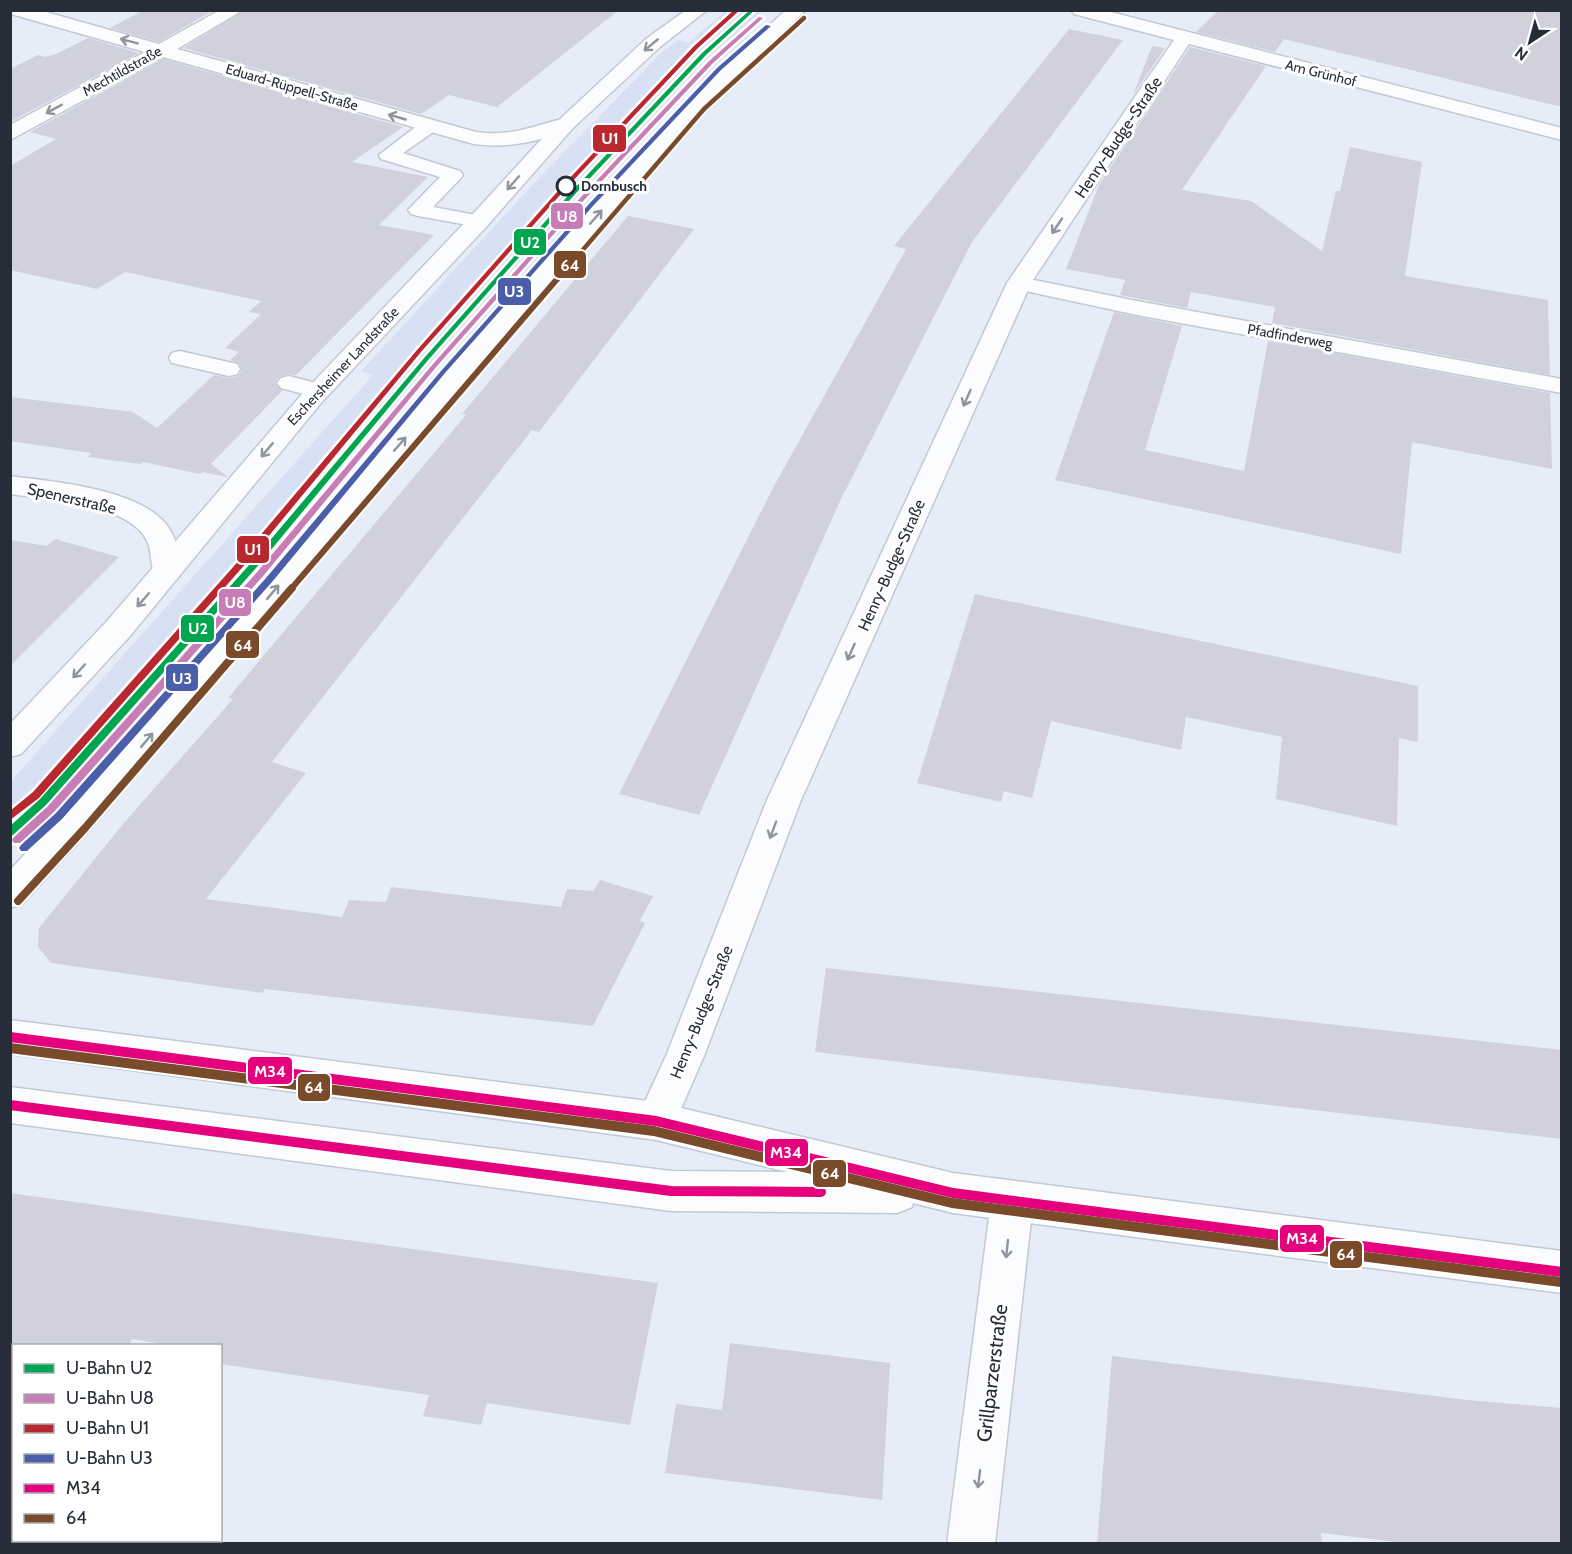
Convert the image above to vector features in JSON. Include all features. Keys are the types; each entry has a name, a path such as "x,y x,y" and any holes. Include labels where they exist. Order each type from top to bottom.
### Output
{"main road":[{"name":"Eduard-Rüppell-Straße","path":"17,10 474,138 497,142 526,139 566,124"},
{"name":"Mechtildstraße","path":"10,134 234,10"},
{"name":"Eschersheimer Landstraße","path":"10,745 167,572 319,391 479,221 566,124 653,43 698,10"},
{"path":"10,894 77,821 696,102 797,10"},
{"name":"Am Grünhof","path":"1080,10 1562,134"},
{"path":"1137,25 1154,10"},
{"name":"Henry-Budge-Straße","path":"656,1121 685,1056 784,800 1019,283 1184,38"},
{"name":"Spenerstraße","path":"10,485 90,500 135,514 155,530 160,538 167,572"},
{"path":"10,1037 656,1121 953,1194 1562,1272"},
{"path":"10,1105 671,1191 953,1194"},
{"name":"Grillparzerstraße","path":"971,1544 1012,1202"}],"lane":[{"path":"429,126 388,155 453,175 418,210 479,221"},
{"name":"Pfadfinderweg","path":"1019,283 1137,308 1562,386"},
{"path":"180,358 229,369"},
{"path":"289,383 319,391"}],"shaded area":[{"path":"726,10 763,11 738,33 749,36 686,95 595,193 460,349 448,347 51,810 11,848 11,781 373,375 361,371 536,181 661,53 678,40 688,43"}],"building":[{"path":"144,10 214,10 159,42 110,28"},
{"path":"245,10 619,10 497,107 449,95 421,114 183,48"},
{"path":"1219,10 1562,10 1562,107 1284,39 1275,52 1196,32"},
{"path":"1069,29 1123,40 972,242 841,499 699,815 619,794 774,486 906,249 894,246"},
{"path":"88,38 139,53 10,122 10,69 38,55 45,57 56,54"},
{"path":"1152,46 1165,48 1133,95"},
{"path":"1190,47 1266,66 1182,190 1251,201 1322,251 1336,191 1340,191 1350,147 1422,162 1405,276 1548,300 1550,375 1272,323 1275,307 1191,292 1187,308 1120,295 1125,280 1066,269 1099,185"},
{"path":"163,59 403,127 352,162 428,177 379,225 434,235 296,375 288,374 279,377 275,383 282,391 211,464 228,477 202,472 200,474 143,462 140,464 88,457 91,453 10,441 10,397 133,412 157,428 214,375 230,378 238,376 242,370 239,363 230,360 239,352 225,348 261,314 249,312 261,301 125,272 97,289 10,270 10,166 56,139 30,132"},
{"path":"628,216 694,229 539,432 532,430 272,762 306,773 206,899 342,917 349,900 386,902 391,887 561,907 567,889 593,891 600,880 653,896 640,921 645,923 593,1026 264,989 263,993 51,963 38,947 39,928 123,824 233,699 228,698 466,415 462,414"},
{"path":"1114,312 1182,326 1145,450 1244,471 1268,341 1550,393 1552,469 1412,442 1401,554 1055,480"},
{"path":"55,539 119,557 10,666 10,540 47,546"},
{"path":"975,594 1418,686 1418,742 1399,738 1397,826 1276,799 1282,737 1186,717 1181,750 1051,721 1032,798 1004,791 1001,802 917,783"},
{"path":"826,968 1562,1050 1562,1139 815,1052"},
{"path":"10,1193 658,1283 630,1425 487,1403 481,1425 423,1416 429,1395 222,1364 222,1344 162,1344 132,1339 130,1344 12,1344 10,1346"},
{"path":"730,1343 890,1363 882,1500 665,1473 676,1404 722,1410"},
{"path":"1112,1356 1467,1400 1562,1408 1562,1544 1414,1544 1321,1533 1322,1544 1097,1544"}],"metro line":[{"name":"U1","path":"10,817 36,795 245,559 419,351 567,184 696,47 738,10"},
{"name":"U2","path":"10,832 43,802 253,566 427,358 575,191 704,54 753,10"},
{"name":"U8","path":"17,840 51,809 261,573 435,365 583,198 711,62 761,18"},
{"name":"U3","path":"24,848 59,816 269,580 443,372 591,205 719,69 768,26"}],"transit line":[{"name":"64","path":"18,901 85,828 704,109 804,18"},
{"name":"M34","path":"10,1037 656,1121 953,1193 1562,1272"},
{"name":"64","path":"10,1048 654,1131 952,1203 1561,1282"},
{"name":"M34","path":"10,1105 671,1191 821,1192"}],"place":[{"name":"Dornbusch","path":"566,186"}]}
